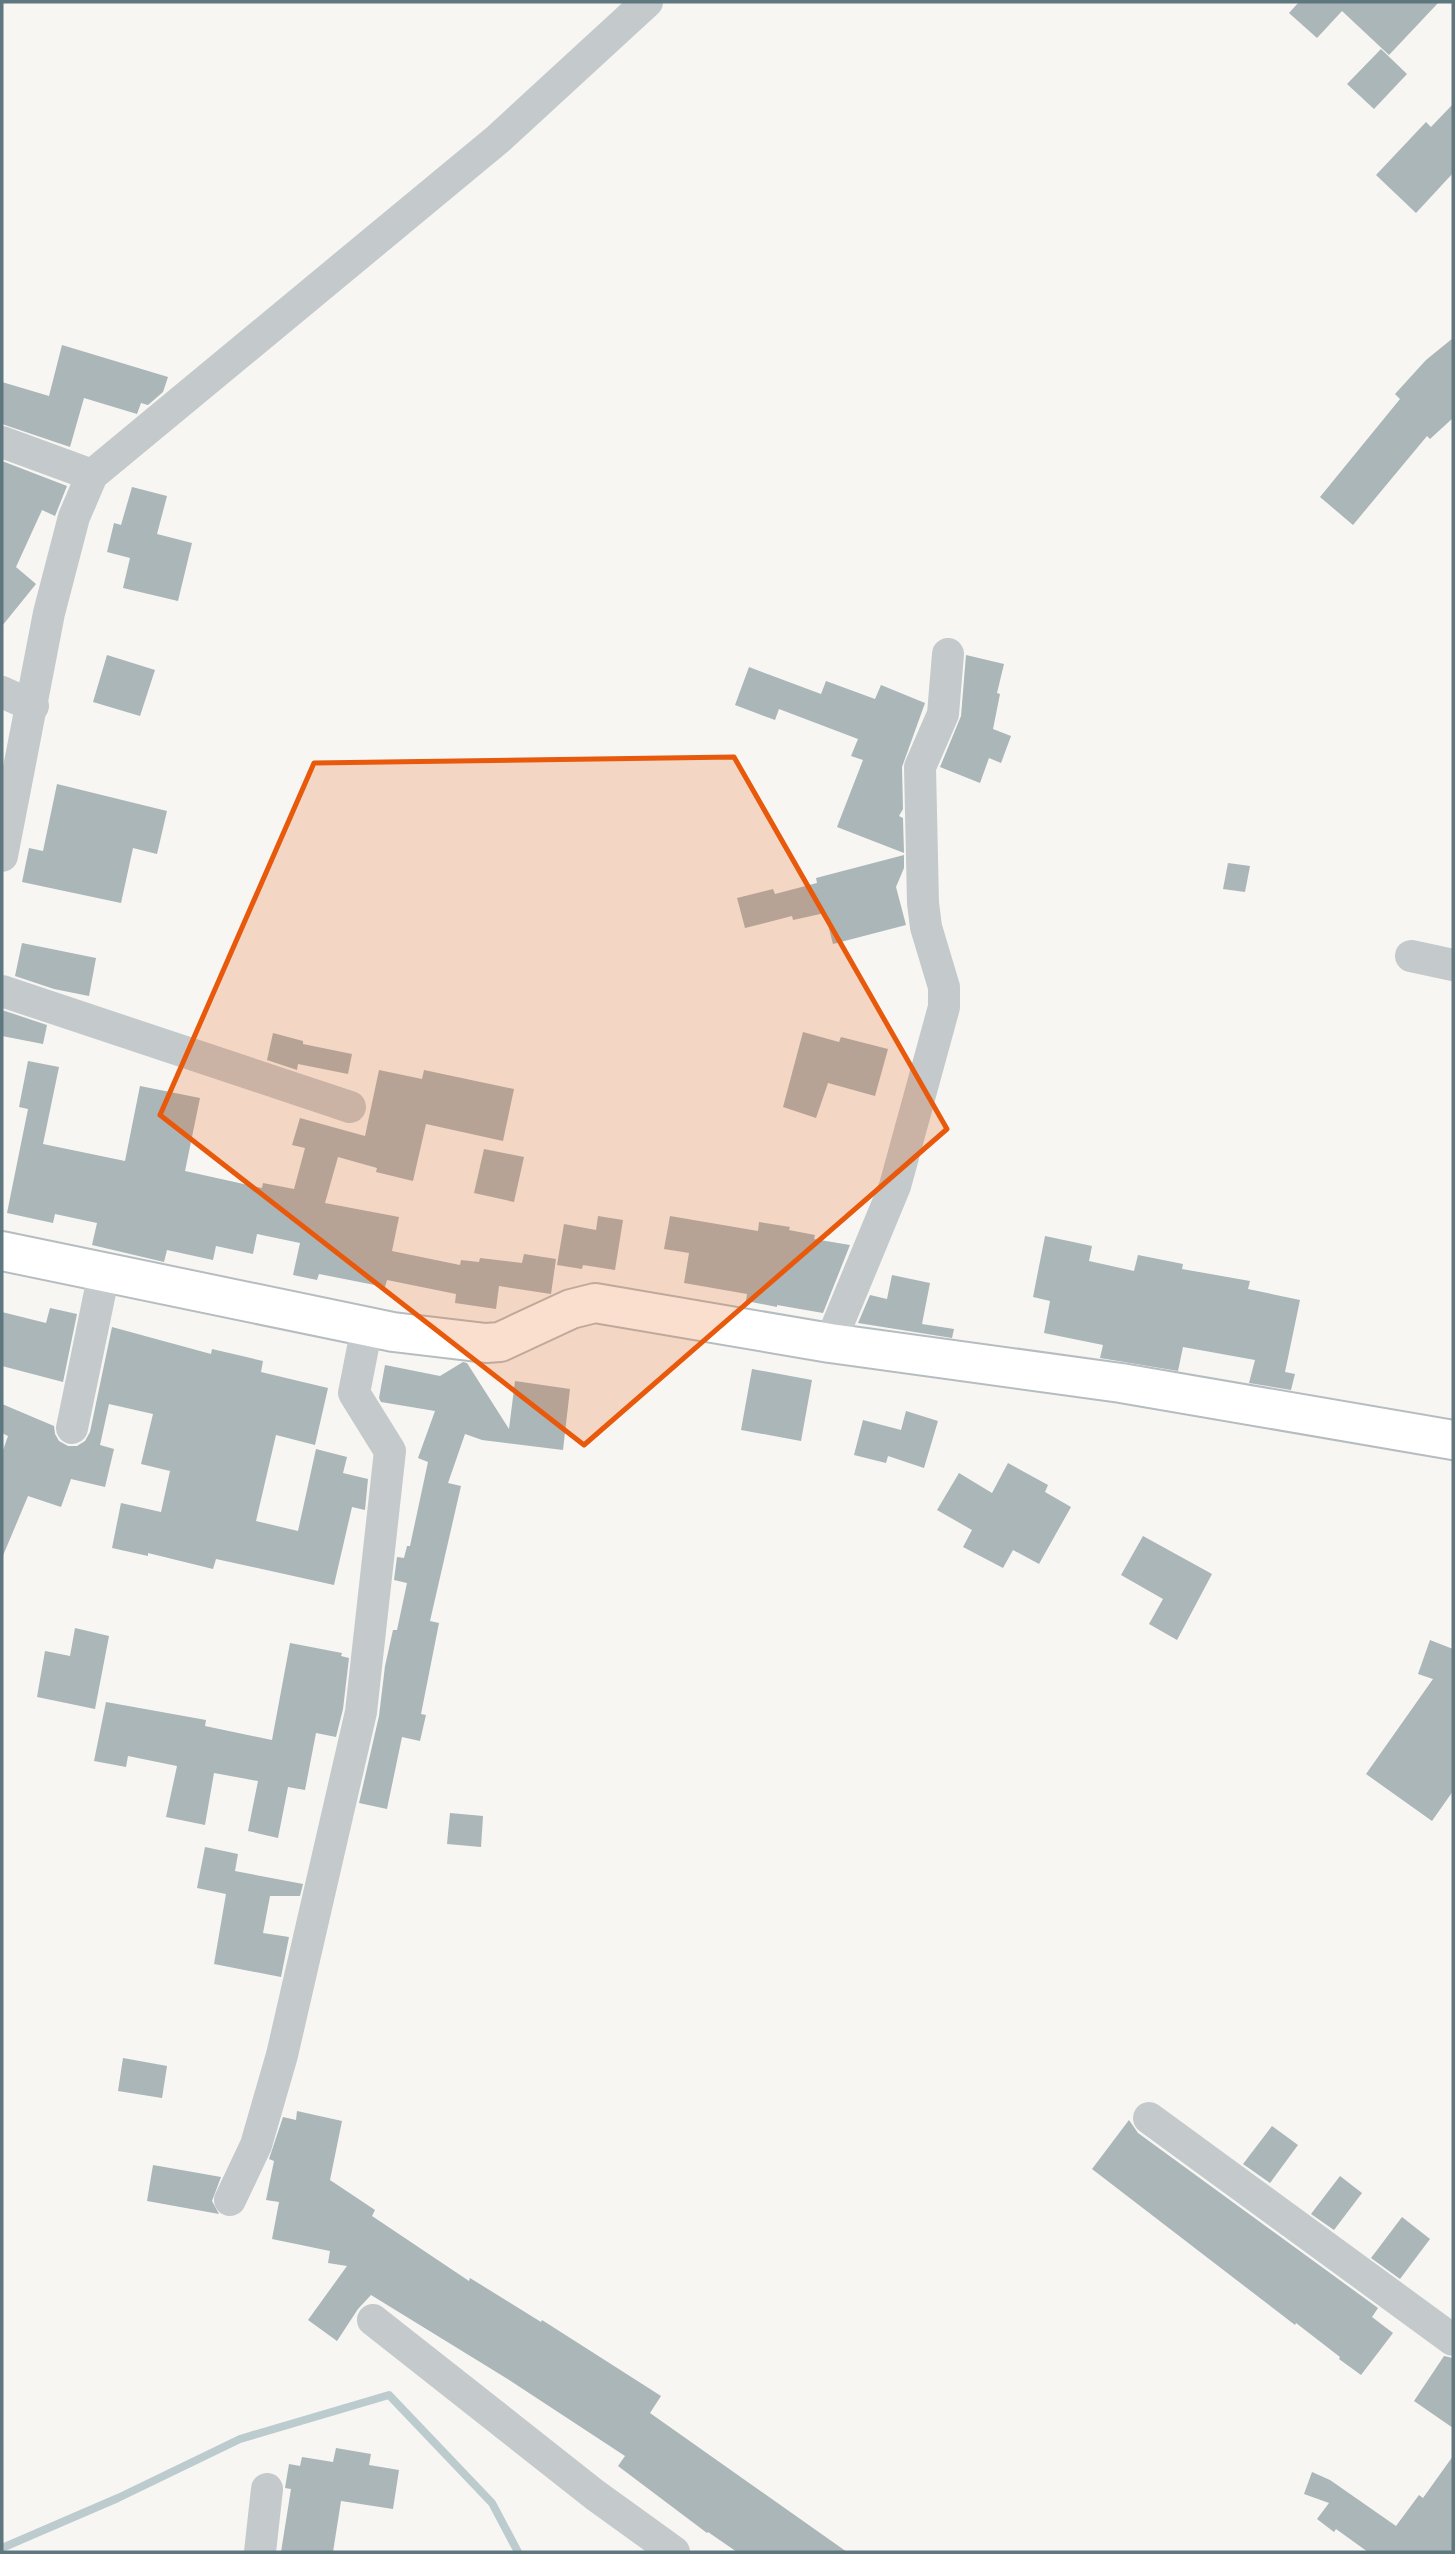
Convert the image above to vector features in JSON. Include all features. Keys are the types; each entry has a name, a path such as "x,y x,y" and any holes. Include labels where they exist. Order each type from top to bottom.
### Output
{"street":[{"path":"2,856 33,706 37,668 71,529 92,475 498,139 647,2"},
{"path":"2,442 92,475"},
{"path":"830,1343 895,1186 944,1007 944,987 926,927 923,903 920,767 943,714 948,654"},
{"path":"2,692 33,706"},
{"path":"1411,956 1453,965"},
{"path":"2,991 350,1107"},
{"path":"2,1251 393,1332 486,1343 499,1342 571,1309 595,1303 830,1343 1122,1383 1453,1440"},
{"path":"72,1428 104,1273"},
{"path":"230,2200 256,2145 282,2055 360,1712 390,1451 354,1392 367,1326"},
{"path":"1149,2118 1453,2340"},
{"path":"373,2320 594,2495 674,2552"},
{"path":"260,2552 267,2488"}],"highlighted area":[{"path":"734,757 947,1129 584,1445 160,1115 314,763"}],"building":[{"path":"1299,2 1439,2 1389,55 1342,11 1317,38 1289,13"},
{"path":"1381,49 1407,74 1374,109 1347,84"},
{"path":"1453,104 1453,173 1416,213 1376,175 1426,122 1431,127"},
{"path":"1453,338 1453,418 1430,439 1427,436 1353,525 1320,497 1400,399 1395,394 1426,360"},
{"path":"62,345 168,377 163,392 148,405 141,403 137,414 84,398 70,447 2,424 2,382 49,396"},
{"path":"2,461 67,486 55,516 42,510 16,567 36,584 2,626"},
{"path":"132,487 167,496 157,534 192,543 178,601 123,588 130,558 107,552 114,523 121,525"},
{"path":"107,655 155,670 140,716 93,702"},
{"path":"966,655 1004,664 993,729 1011,736 1001,763 989,758 980,783 940,767 961,716"},
{"path":"749,667 821,694 826,681 875,699 881,685 925,703 902,767 903,809 899,816 903,818 904,853 837,827 863,760 851,756 858,739 779,709 775,720 735,705"},
{"path":"57,784 167,811 157,854 133,848 121,903 22,882 29,848 43,851"},
{"path":"904,855 904,868 896,887 906,925 833,944 825,913 793,920 792,916 745,928 737,898 773,889 775,894 817,883 816,878"},
{"path":"1228,863 1250,866 1245,892 1223,889"},
{"path":"22,943 96,958 89,996 54,989 15,976"},
{"path":"2,1010 47,1025 43,1044 2,1036"},
{"path":"803,1032 839,1042 841,1037 888,1049 875,1096 828,1083 816,1118 783,1107"},
{"path":"273,1033 303,1041 303,1044 352,1054 348,1074 298,1064 297,1070 267,1060"},
{"path":"28,1061 59,1067 43,1144 125,1161 140,1086 200,1098 185,1171 262,1188 263,1183 294,1189 305,1148 292,1145 300,1118 365,1136 379,1070 422,1079 424,1070 514,1089 503,1141 426,1124 413,1181 376,1172 377,1168 338,1157 325,1203 399,1217 392,1251 460,1265 461,1260 479,1262 480,1258 522,1263 524,1254 556,1259 551,1294 499,1286 496,1309 455,1303 456,1294 387,1280 385,1287 319,1274 317,1280 293,1275 300,1243 257,1234 253,1254 216,1246 213,1260 167,1250 164,1262 92,1245 97,1223 55,1214 53,1223 7,1213 28,1109 19,1107"},
{"path":"484,1149 524,1157 514,1202 474,1193"},
{"path":"598,1216 623,1220 615,1270 583,1265 582,1269 557,1265 564,1224 596,1230"},
{"path":"670,1216 758,1231 759,1222 790,1227 789,1230 815,1235 814,1239 850,1245 823,1313 777,1307 746,1301 747,1294 684,1283 689,1253 664,1249"},
{"path":"1045,1236 1092,1246 1089,1261 1134,1271 1138,1255 1183,1264 1182,1269 1250,1281 1248,1289 1300,1300 1285,1372 1295,1374 1291,1390 1249,1383 1255,1360 1183,1347 1178,1371 1100,1358 1103,1345 1044,1333 1050,1301 1033,1297"},
{"path":"892,1275 930,1283 922,1324 954,1329 952,1338 858,1323 870,1295 887,1299"},
{"path":"50,1308 77,1314 63,1382 2,1366 2,1312 46,1323"},
{"path":"112,1327 211,1354 212,1349 263,1361 261,1372 328,1388 315,1445 276,1435 256,1521 298,1531 316,1449 347,1457 343,1473 368,1479 365,1510 352,1507 334,1585 216,1559 213,1569 148,1553 148,1556 112,1548 121,1503 161,1512 170,1471 141,1464 153,1414 109,1404 100,1445 114,1449 105,1487 71,1479 61,1507 28,1496 2,1558 2,1453 8,1436 2,1433 2,1404 54,1426 59,1441 68,1446 77,1446 85,1441 90,1432"},
{"path":"463,1362 467,1363 509,1429 515,1381 570,1389 563,1450 482,1440 465,1434 448,1483 461,1486 430,1621 439,1623 421,1714 426,1715 420,1741 402,1737 387,1809 359,1803 379,1716 385,1666 393,1630 397,1630 407,1583 394,1580 397,1557 404,1558 407,1546 410,1546 428,1462 418,1458 435,1411 381,1402 379,1398 385,1365 440,1376"},
{"path":"752,1369 812,1380 801,1441 741,1430"},
{"path":"906,1411 938,1421 924,1468 888,1456 886,1463 854,1455 863,1420 901,1430"},
{"path":"1008,1463 1048,1485 1045,1492 1071,1507 1039,1564 1013,1550 1003,1568 963,1547 972,1530 937,1510 959,1473 992,1493"},
{"path":"1143,1536 1212,1574 1177,1640 1149,1624 1163,1599 1121,1575"},
{"path":"75,1628 109,1636 95,1709 37,1697 45,1651 70,1656"},
{"path":"1430,1640 1453,1649 1453,1791 1432,1821 1366,1774 1433,1679 1418,1674"},
{"path":"290,1643 342,1653 341,1656 349,1658 343,1709 336,1737 316,1733 305,1790 288,1787 278,1838 248,1831 258,1781 214,1773 205,1825 166,1817 177,1766 128,1756 126,1767 94,1761 106,1702 206,1720 205,1726 272,1740"},
{"path":"450,1813 483,1816 481,1847 447,1844"},
{"path":"205,1847 238,1854 235,1871 303,1884 300,1896 270,1896 263,1933 289,1937 281,1977 214,1964 226,1894 197,1888"},
{"path":"123,2058 167,2066 162,2098 118,2091"},
{"path":"297,2111 342,2121 330,2180 375,2210 372,2216 469,2281 470,2278 541,2322 542,2320 661,2396 650,2413 847,2552 737,2552 707,2533 618,2466 625,2456 506,2378 371,2295 358,2309 337,2341 308,2320 347,2266 328,2263 330,2251 272,2239 279,2202 266,2200 274,2161 269,2159 283,2117 296,2120"},
{"path":"1129,2120 1138,2133 1378,2308 1372,2317 1393,2333 1361,2375 1092,2169"},
{"path":"1272,2126 1298,2145 1270,2183 1243,2164"},
{"path":"153,2165 221,2177 212,2201 219,2214 147,2201"},
{"path":"1340,2176 1362,2193 1334,2230 1311,2214"},
{"path":"1402,2217 1430,2239 1400,2279 1371,2258"},
{"path":"1444,2356 1453,2358 1453,2428 1414,2401"},
{"path":"336,2448 371,2454 369,2465 399,2470 393,2509 341,2501 333,2552 281,2552 291,2489 285,2488 289,2464 300,2466 302,2457 333,2462"},
{"path":"1453,2456 1453,2552 1368,2552 1317,2519 1329,2503 1304,2494 1312,2472 1330,2480 1396,2526 1419,2495 1423,2498"}],"waterway":[{"path":"2,2548 118,2498 240,2439 389,2395 492,2503 518,2552"}]}
